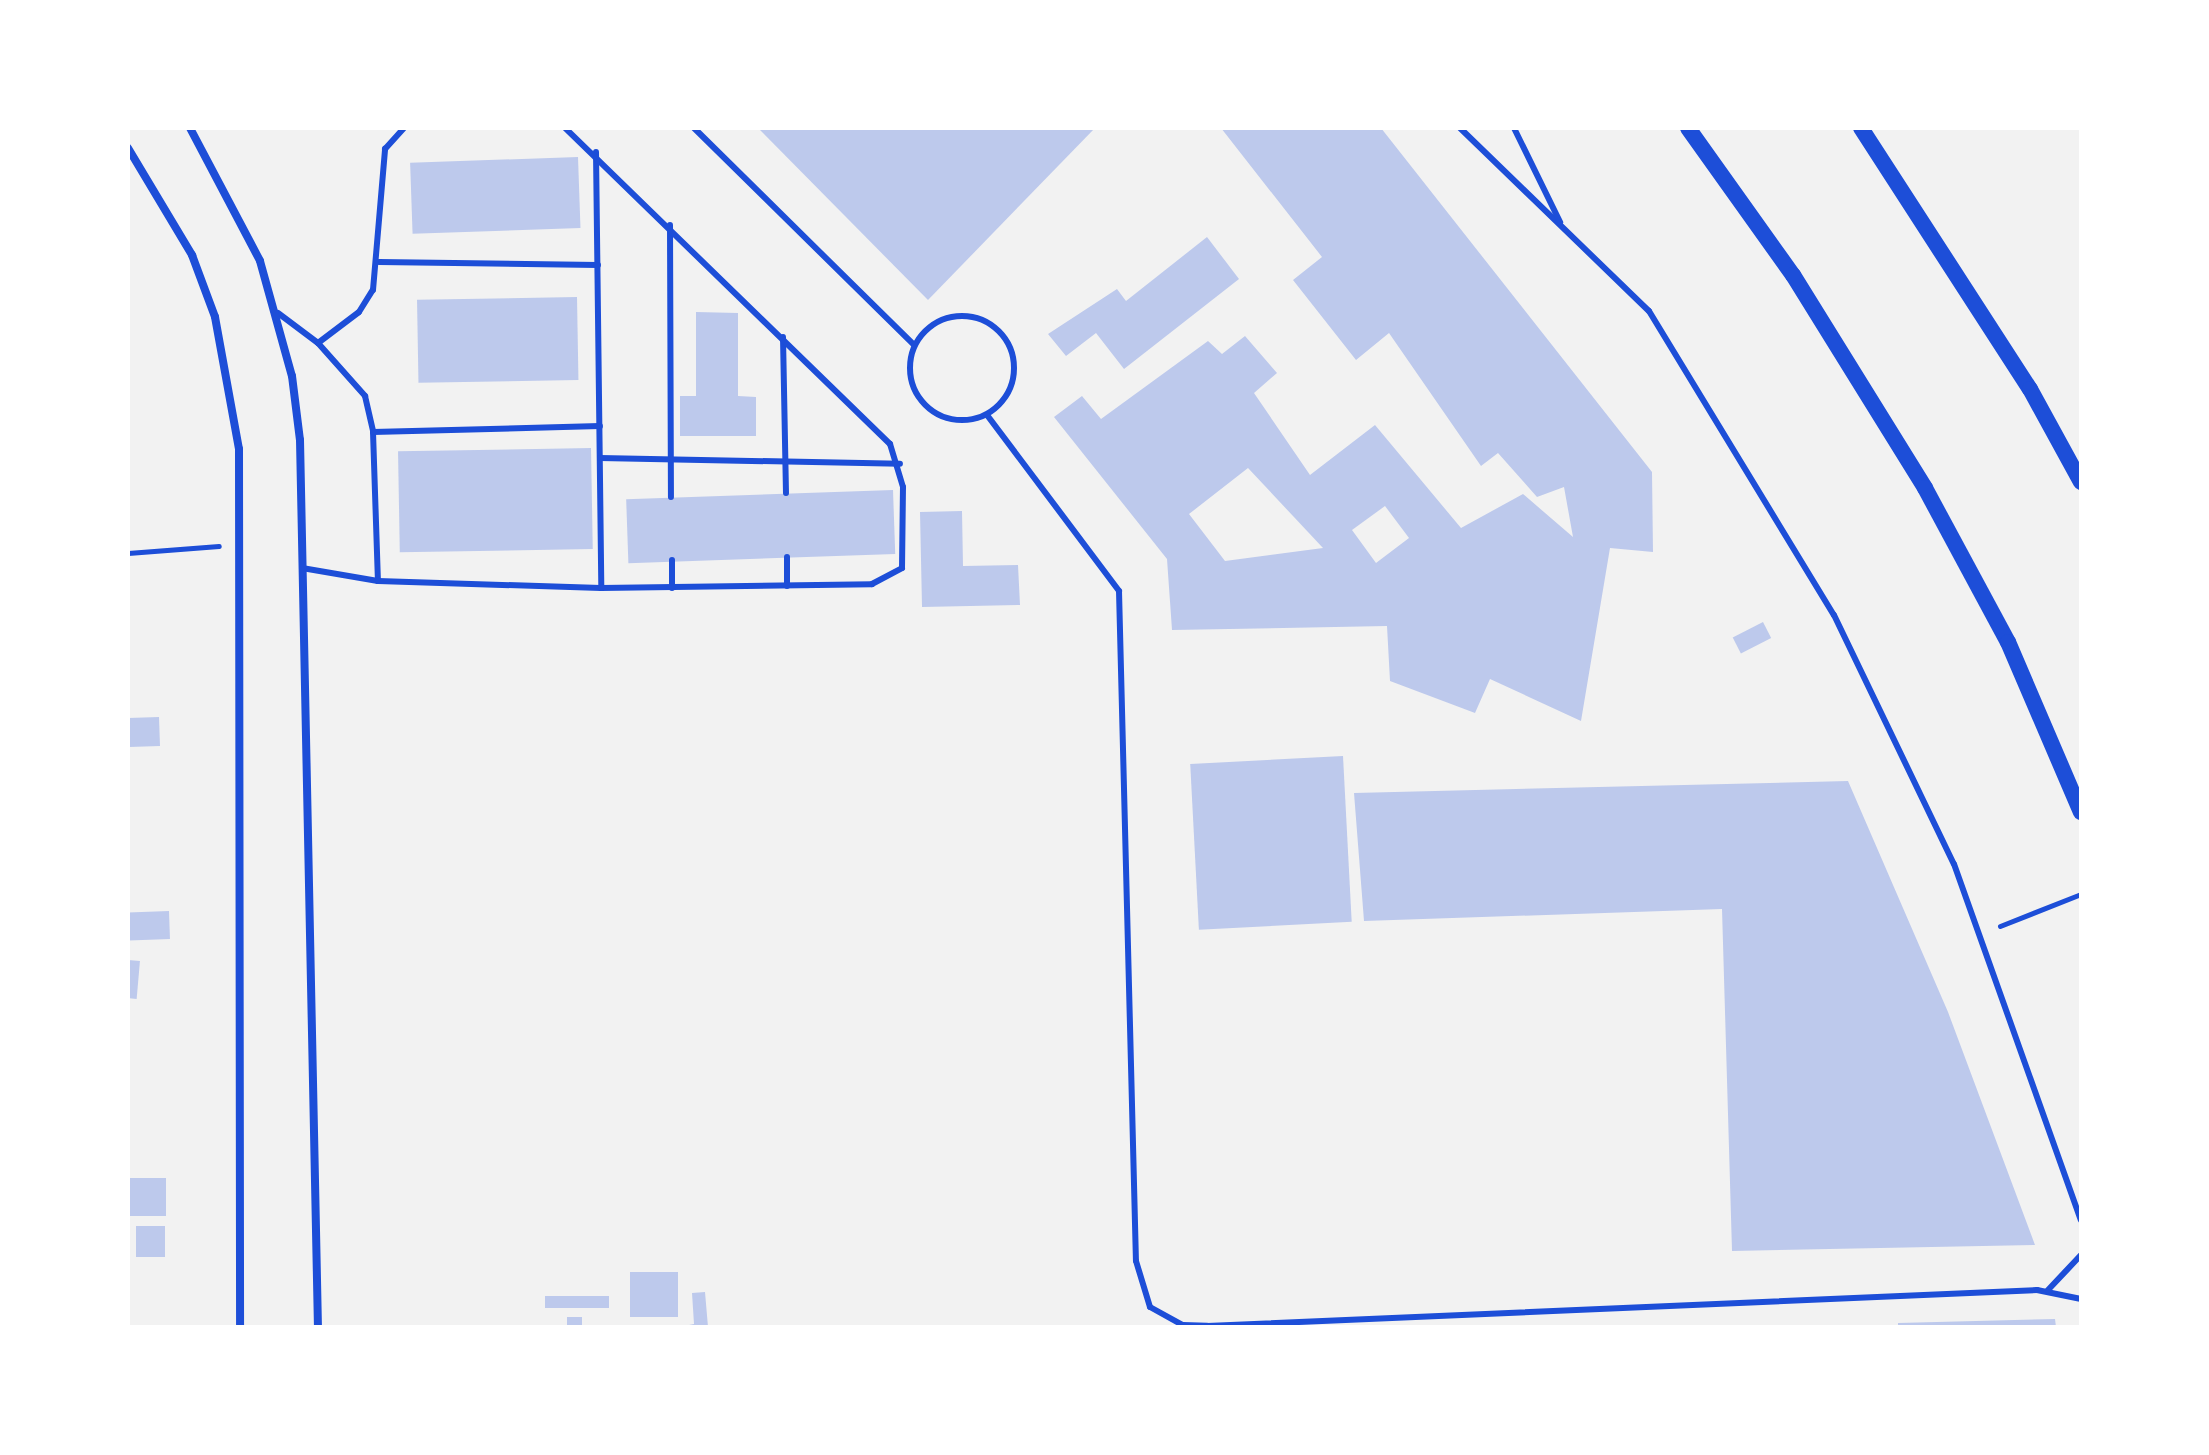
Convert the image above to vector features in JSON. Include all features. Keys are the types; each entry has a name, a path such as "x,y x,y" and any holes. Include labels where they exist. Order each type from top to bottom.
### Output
{"main road":[{"path":"1688,128 1793,275 1925,488 2008,642 2081,812"},
{"path":"1861,128 2030,389 2081,482"}],"street":[{"path":"190,128 239,211 278,313 300,440 318,1327"},
{"path":"128,148 192,255 215,317 239,449 240,1327"}],"lane":[{"path":"318,343 359,312 379,262 385,149 404,128"},
{"path":"302,568 378,581 672,588 872,584 902,568 900,464 890,444 596,151 565,128"},
{"path":"694,128 914,345"},
{"path":"1460,128 1649,311 1704,397 1848,642 1982,934 2081,1220"},
{"path":"1514,128 1562,225"},
{"path":"596,151 601,588"},
{"path":"670,225 671,497"},
{"path":"379,262 598,265"},
{"path":"278,313 318,343 365,396 373,432 378,581"},
{"path":"952,316 976,317 998,330 1012,351 1014,375 1005,399 987,415 961,422 936,415 917,397 909,371 914,345 929,326 952,316"},
{"path":"783,337 786,493"},
{"path":"987,415 1119,591 1136,1261 1150,1307 1183,1325 1207,1326 2047,1290 2081,1299"},
{"path":"373,432 600,426"},
{"path":"600,458 900,464"},
{"path":"787,557 787,586"},
{"path":"672,560 672,588"},
{"path":"2047,1290 2081,1255"}],"path":[{"path":"128,553 240,545"},
{"path":"1982,934 2081,894"}],"building":[{"path":"758,128 1095,128 928,300"},
{"path":"1221,128 1381,128 1652,472 1653,552 1610,548 1581,721 1490,679 1475,713 1390,681 1387,626 1172,630 1167,559 1054,417 1082,396 1101,419 1208,341 1222,354 1245,336 1277,373 1254,393 1310,475 1375,425 1461,528 1523,494 1573,537 1564,487 1537,497 1498,453 1481,466 1389,333 1356,360 1293,280 1322,257","holes":["1248,468 1323,548 1225,561 1189,514","1385,506 1409,538 1376,563 1352,530"]},
{"path":"578,157 580,228 413,234 410,163"},
{"path":"1207,237 1239,279 1124,369 1096,333 1066,356 1048,334 1117,289 1126,301"},
{"path":"577,297 578,380 418,383 417,300"},
{"path":"696,312 738,313 738,396 756,397 756,436 680,436 680,396 696,396"},
{"path":"591,448 593,549 400,552 398,451"},
{"path":"893,490 895,554 628,563 626,499"},
{"path":"962,511 963,566 1018,565 1020,605 922,607 920,512"},
{"path":"1763,622 1771,638 1741,653 1733,637"},
{"path":"159,717 160,746 129,747 128,718"},
{"path":"1343,756 1352,922 1199,930 1190,764"},
{"path":"1848,781 1948,1012 2035,1245 1732,1251 1722,909 1364,921 1354,793"},
{"path":"169,911 170,939 129,940 128,912"},
{"path":"128,960 140,961 137,999 128,998"},
{"path":"128,1178 166,1178 166,1216 128,1216"},
{"path":"136,1226 165,1226 165,1257 136,1257"},
{"path":"630,1272 678,1272 678,1317 630,1317"},
{"path":"705,1292 708,1327 679,1327 694,1324 692,1293"},
{"path":"545,1296 609,1296 609,1308 545,1308"},
{"path":"567,1317 582,1317 582,1327 567,1327"},
{"path":"2055,1319 2056,1327 1898,1327 1898,1323"}]}
